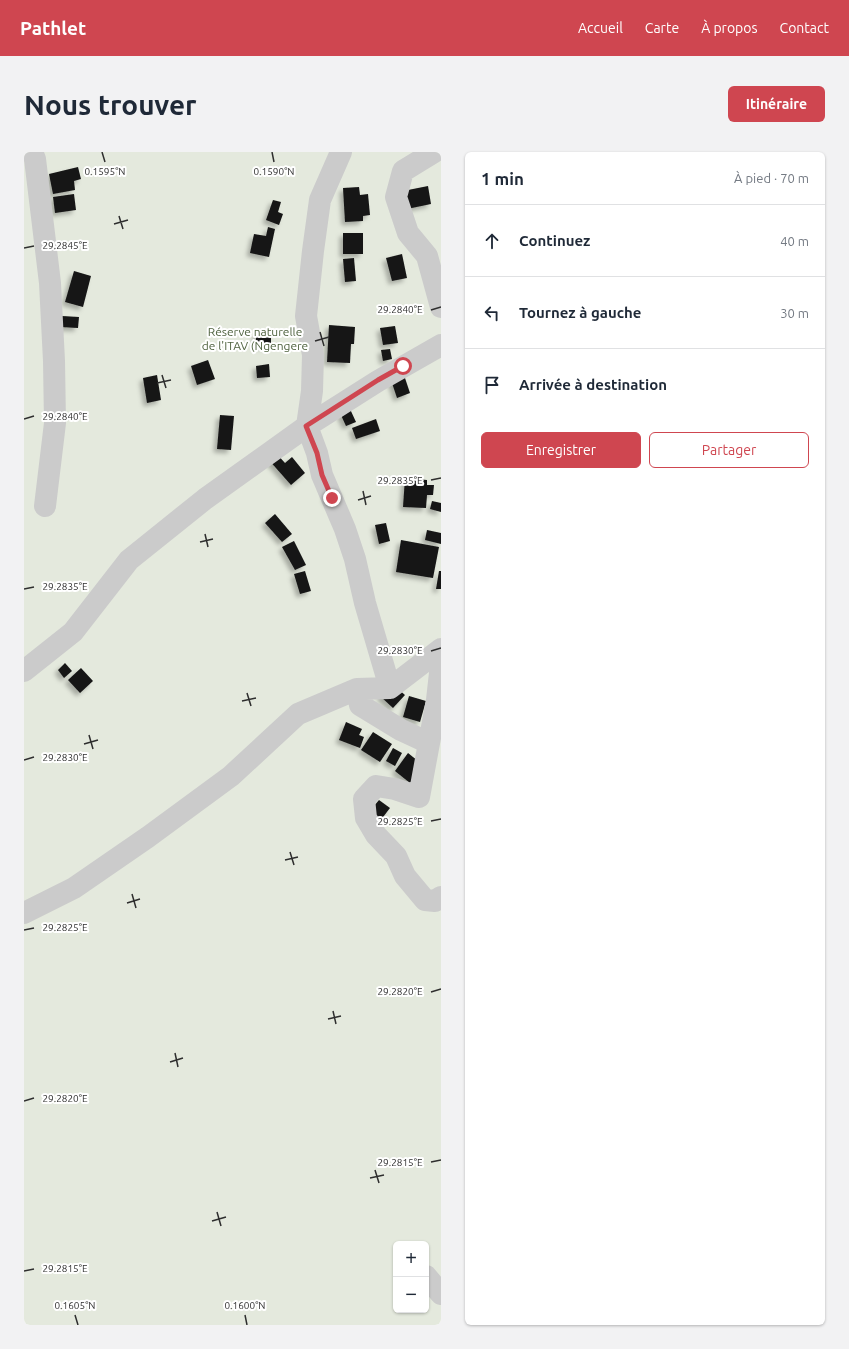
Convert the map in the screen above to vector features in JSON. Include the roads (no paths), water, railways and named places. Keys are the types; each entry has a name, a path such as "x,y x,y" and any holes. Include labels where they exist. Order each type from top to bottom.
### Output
{"street":[{"path":"32,152 37,174 50,283 54,361 55,423 45,506"},
{"path":"341,152 320,200 313,251 306,316 313,355 312,391 306,426 317,453 322,475 345,528 355,559 365,603 390,688"},
{"path":"434,152 404,171 396,197 408,233 427,256 441,307"},
{"path":"24,671 73,632 129,560 206,499 306,426 378,380 441,345"},
{"path":"24,913 74,888 148,837 231,776 298,714 357,689 390,688 441,649"},
{"path":"441,664 437,700 419,797 395,789 376,786 364,799 366,818 376,835 396,856 405,876 425,900 435,900 441,897"},
{"path":"357,689 360,705 401,730 429,743"},
{"path":"427,1277 441,1294"}],"park label":[{"name":"Réserve naturelle de l'ITAV (Ngengere","path":"255,339"}]}
